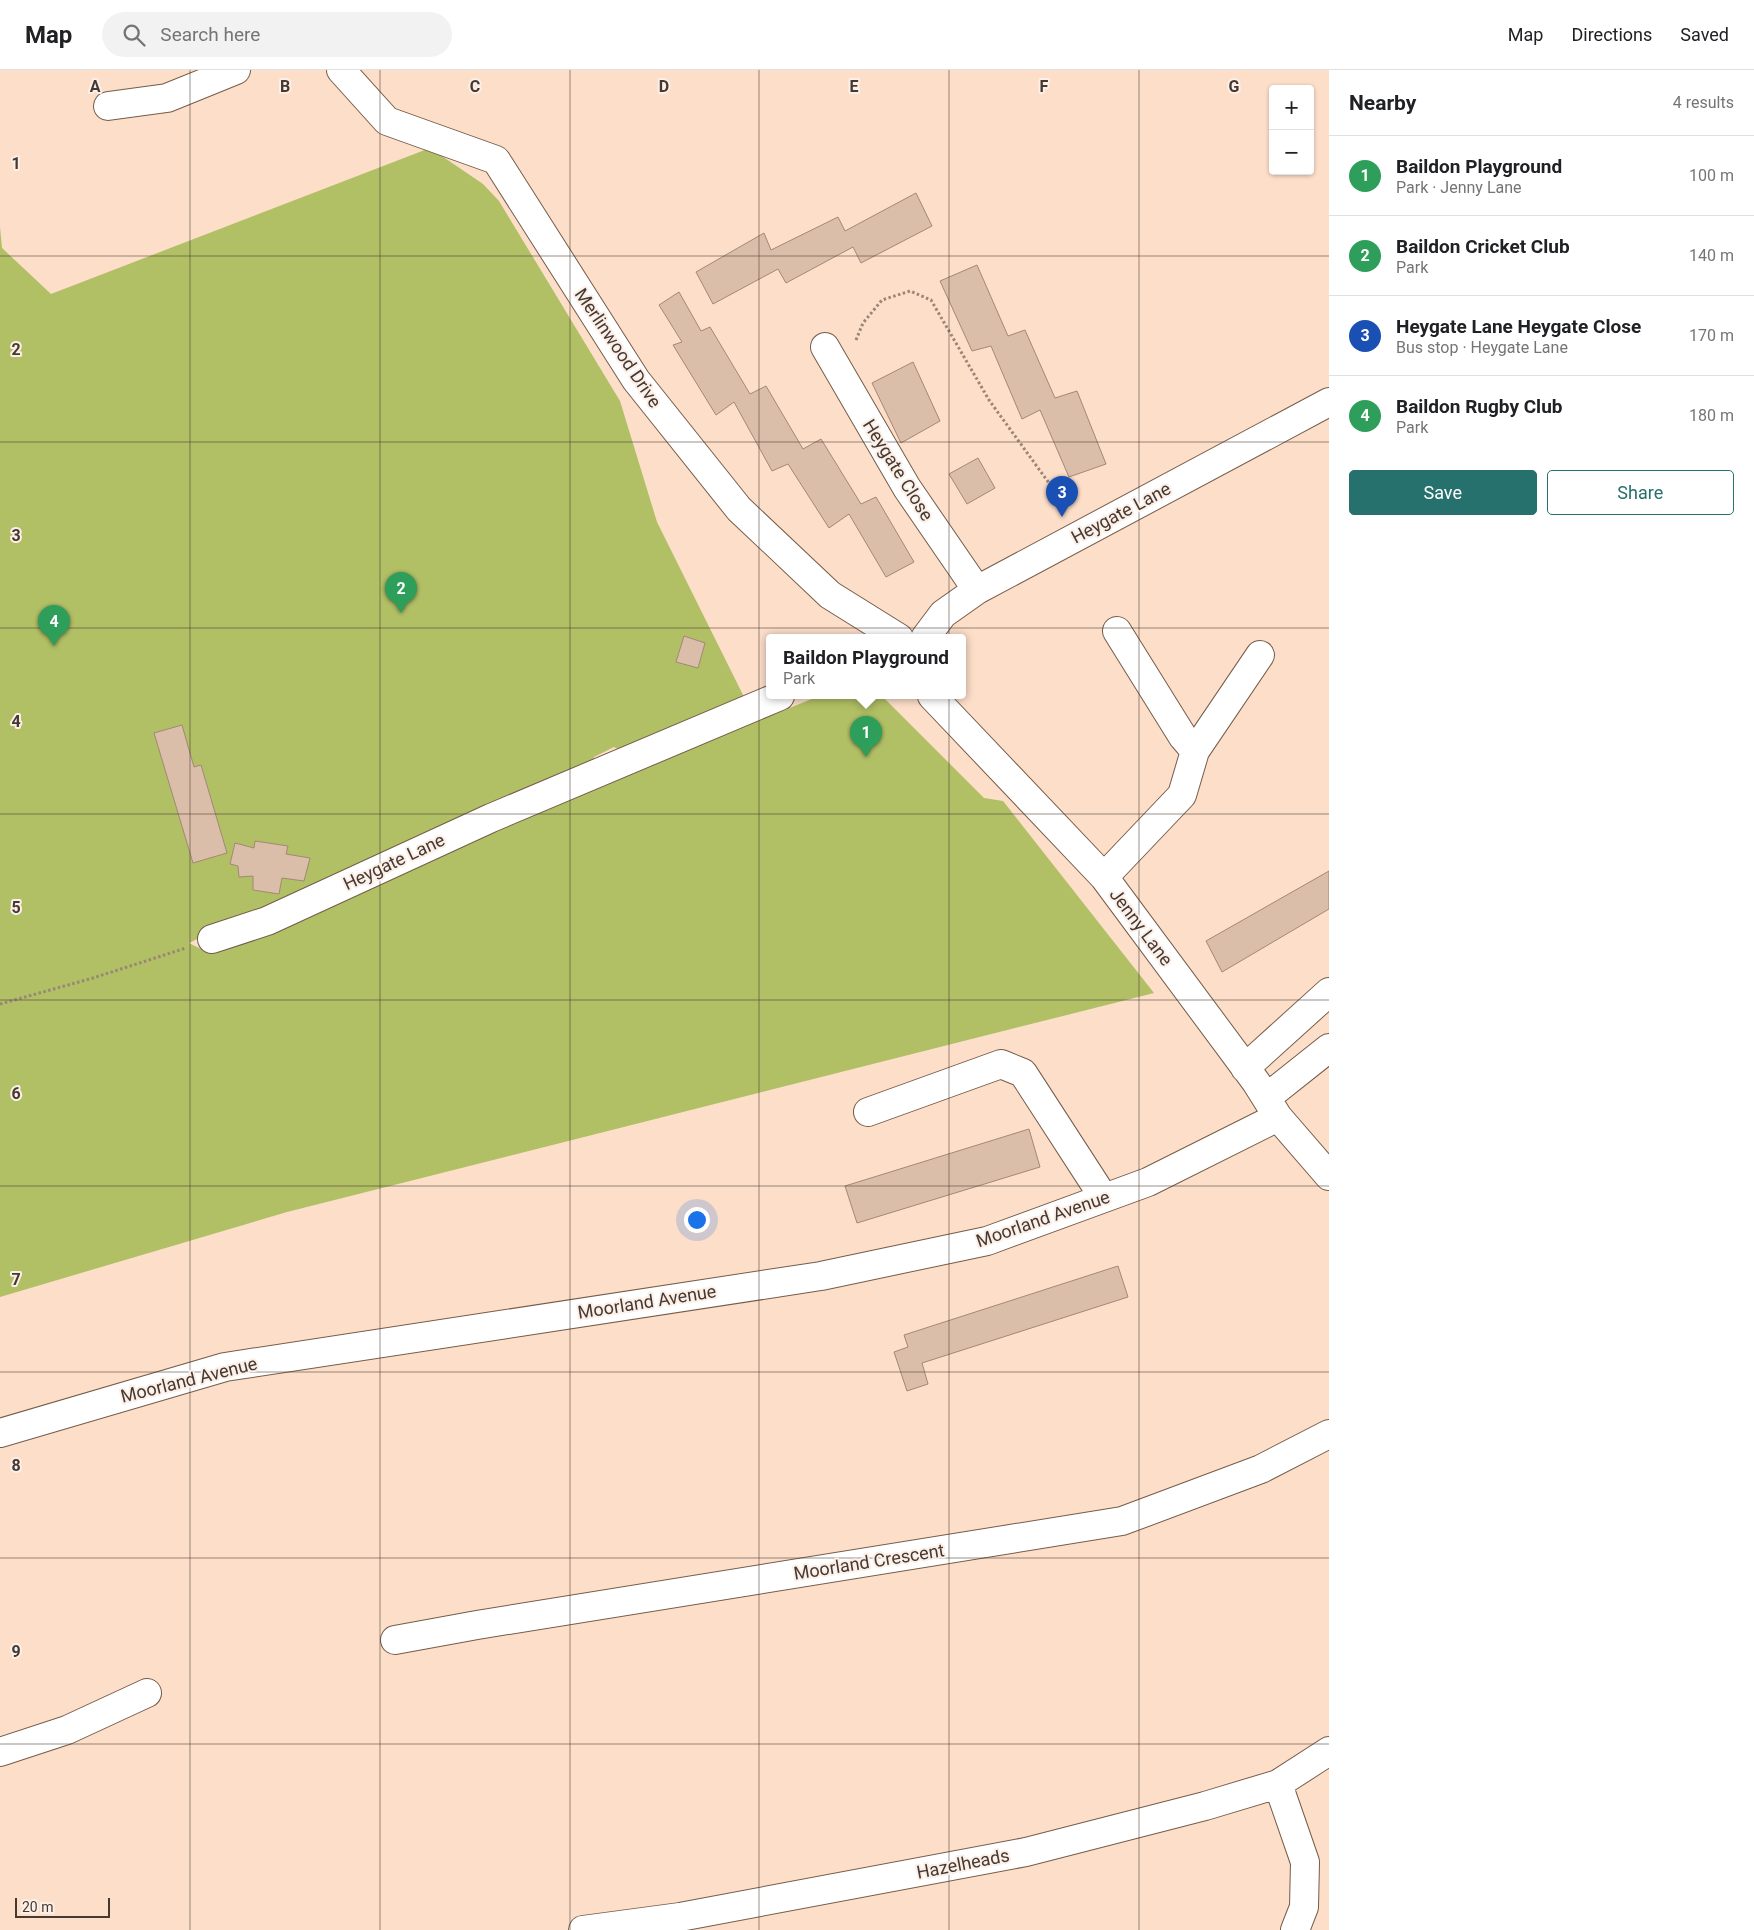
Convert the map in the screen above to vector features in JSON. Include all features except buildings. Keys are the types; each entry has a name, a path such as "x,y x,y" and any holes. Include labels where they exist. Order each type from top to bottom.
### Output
{"street":[{"path":"108,106 167,98 236,70"},
{"name":"Merlinwood Drive","path":"341,70 387,120 496,160 636,380 739,508 830,594 893,634"},
{"name":"Heygate Close","path":"825,347 906,488 977,590"},
{"name":"Heygate Lane","path":"928,634 943,614 977,590 1329,402"},
{"path":"1117,631 1183,737 1195,751"},
{"path":"1104,877 1182,795 1195,751 1260,654"},
{"name":"Heygate Lane","path":"212,939 267,920 491,818 773,699"},
{"name":"Jenny Lane","path":"935,699 1104,877 1246,1068 1272,1108 1329,1176"},
{"path":"1246,1068 1329,992"},
{"name":"Moorland Avenue","path":"0,1433 225,1367 821,1276 987,1241 1148,1182 1272,1108 1329,1048"},
{"path":"868,1112 1001,1064 1023,1073 1104,1198"},
{"name":"Moorland Crescent","path":"395,1640 477,1625 1122,1521 1262,1469 1329,1434"},
{"path":"0,1752 67,1730 147,1692"},
{"name":"Hazelheads","path":"583,1930 680,1917 1026,1852 1204,1806 1278,1784 1329,1751"},
{"path":"1278,1784 1304,1862 1304,1907 1295,1930"}],"path":[{"path":"841,374 863,323 882,300 910,291 931,300 989,400 1085,532"},
{"path":"0,1004 93,978 212,939"}],"green space":[{"path":"430,148 483,184 499,201 620,401 657,522 748,705 626,753 614,747 594,757 592,767 256,910 189,943 207,952 392,871 812,699 885,699 984,798 1003,801 1154,993 287,1212 0,1297 0,227 2,248 51,294"}],"place":[{"name":"Heygate Lane Heygate Close","path":"1062,517"},
{"name":"Baildon Cricket Club","path":"401,613"},
{"name":"Baildon Rugby Club","path":"54,646"},
{"name":"Baildon Playground","path":"866,757"}]}
